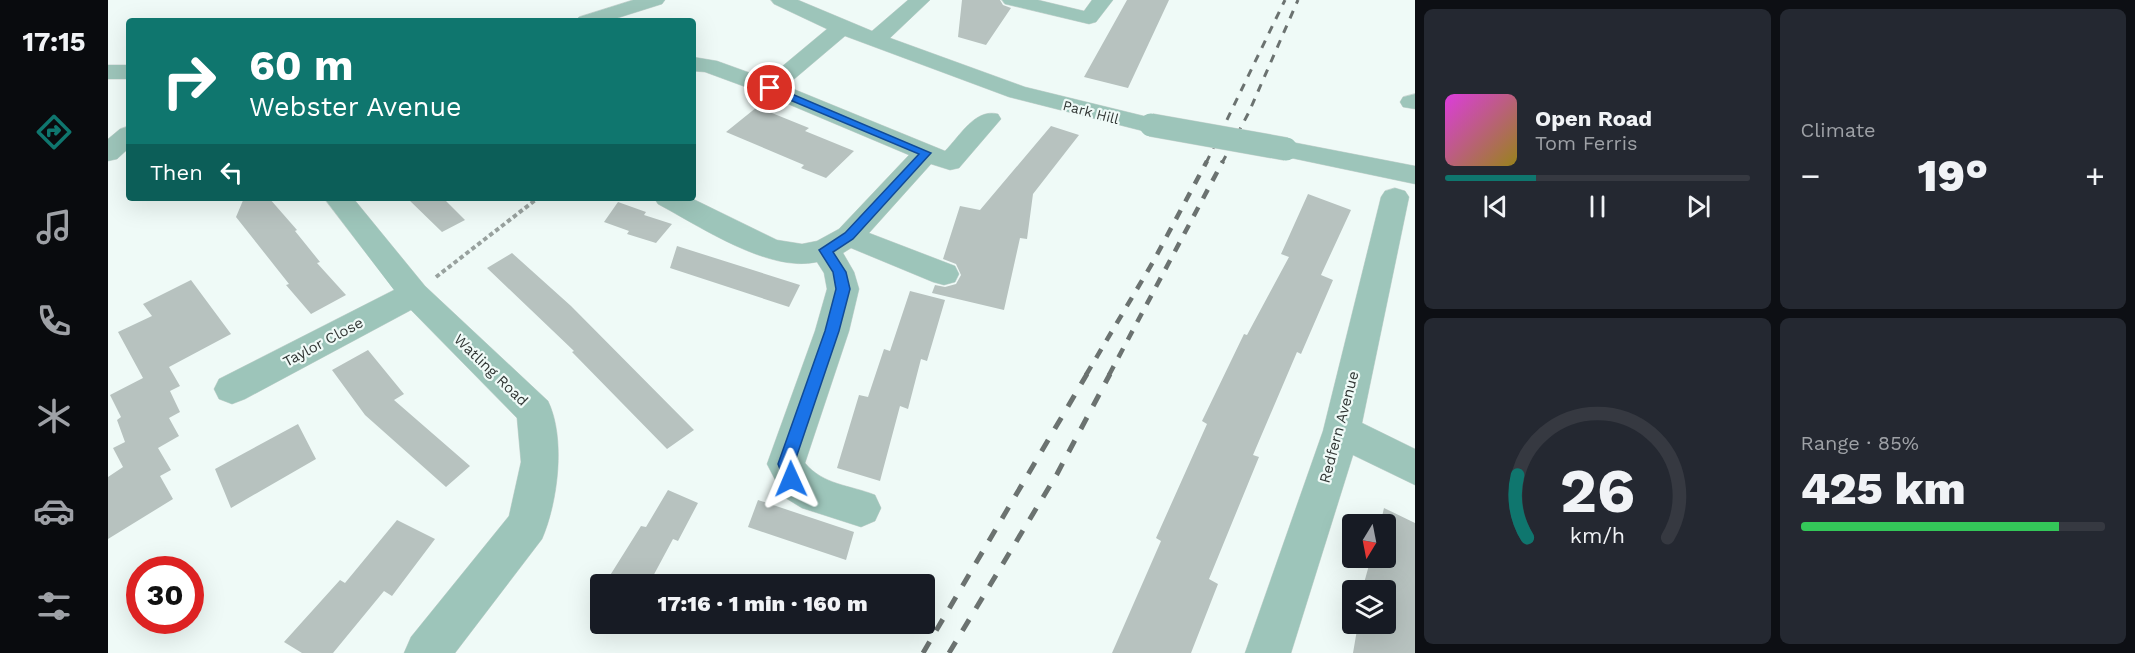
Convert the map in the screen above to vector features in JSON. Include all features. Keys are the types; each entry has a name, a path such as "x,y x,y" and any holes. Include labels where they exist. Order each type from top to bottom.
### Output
{"street":[{"path":"596,18 655,0"},
{"name":"Park Hill","path":"781,0 842,28 1017,92 1151,125 1286,149 1405,186"},
{"path":"876,39 920,0"},
{"path":"1012,0 1089,18 1103,0"},
{"path":"770,88 842,28"},
{"path":"696,64 709,66 770,88 950,162 989,119"},
{"path":"108,72 126,72"},
{"path":"108,153 126,137"},
{"path":"674,201 770,249 802,255 837,243 926,153"},
{"name":"Redfern Avenue","path":"1268,653 1342,431 1405,186"},
{"name":"Watling Road","path":"340,201 414,294 535,412 540,462 528,525 427,653"},
{"path":"837,243 944,274"},
{"path":"837,243 843,289 832,331 786,464 791,479 804,491 861,508"},
{"name":"Taylor Close","path":"232,389 414,294"},
{"path":"1342,431 1415,468"}],"path":[{"path":"414,294 534,201"}],"building":[{"path":"962,0 1000,0 1003,5 1011,8 986,45 958,37"},
{"path":"1127,0 1169,0 1128,88 1084,77"},
{"path":"757,107 809,128 805,131 854,151 826,178 801,168 804,165 726,132"},
{"path":"1051,126 1079,135 1033,194 1027,239 1020,238 1004,310 932,293 935,285 945,287 956,284 961,275 956,264 943,259 960,206 980,210"},
{"path":"1308,194 1351,210 1321,275 1333,280 1301,354 1297,352 1253,455 1259,457 1209,579 1218,584 1191,653 1112,653 1161,541 1156,538 1207,424 1202,421 1244,334 1247,335 1289,257 1281,254"},
{"path":"243,201 272,201 297,230 295,231 320,262 317,263 346,295 311,314 286,285 289,284 236,217"},
{"path":"410,201 446,201 465,220 442,232"},
{"path":"618,202 646,212 644,215 672,224 656,243 627,234 629,231 604,222"},
{"path":"677,246 800,285 789,307 670,268"},
{"path":"512,253 571,306 694,430 667,449 572,352 574,351 487,268"},
{"path":"191,280 231,334 169,367 180,386 170,391 180,412 169,418 179,436 158,448 171,470 160,476 173,499 108,539 108,477 123,467 113,448 125,442 117,420 121,417 110,395 143,378 118,332 152,316 143,304"},
{"path":"910,291 945,300 927,361 921,359 908,409 900,406 880,481 837,468 859,395 868,397 884,349 890,351"},
{"path":"368,350 404,394 394,400 470,466 446,487 365,415 332,370"},
{"path":"298,424 316,459 231,508 215,469"},
{"path":"668,490 698,503 678,541 673,539 654,574 611,574 641,526 646,527"},
{"path":"758,500 854,532 846,560 748,527"},
{"path":"1384,508 1415,523 1415,653 1353,653 1356,634 1396,634 1396,580 1365,580 1368,568 1396,568 1396,514 1383,514"},
{"path":"397,520 435,539 392,596 384,591 333,653 302,653 284,642 340,580 345,583"}],"railway":[{"path":"1207,162 1285,0"},
{"path":"1222,163 1249,112 1298,0"},
{"path":"1109,375 1223,161"},
{"path":"1086,375 1153,262 1207,162"},
{"path":"923,653 1087,374"},
{"path":"949,653 1057,474 1110,374"}],"route":[{"path":"770,88 926,153 849,236 825,250 839,272 843,289 832,331 786,464 791,479"}]}
